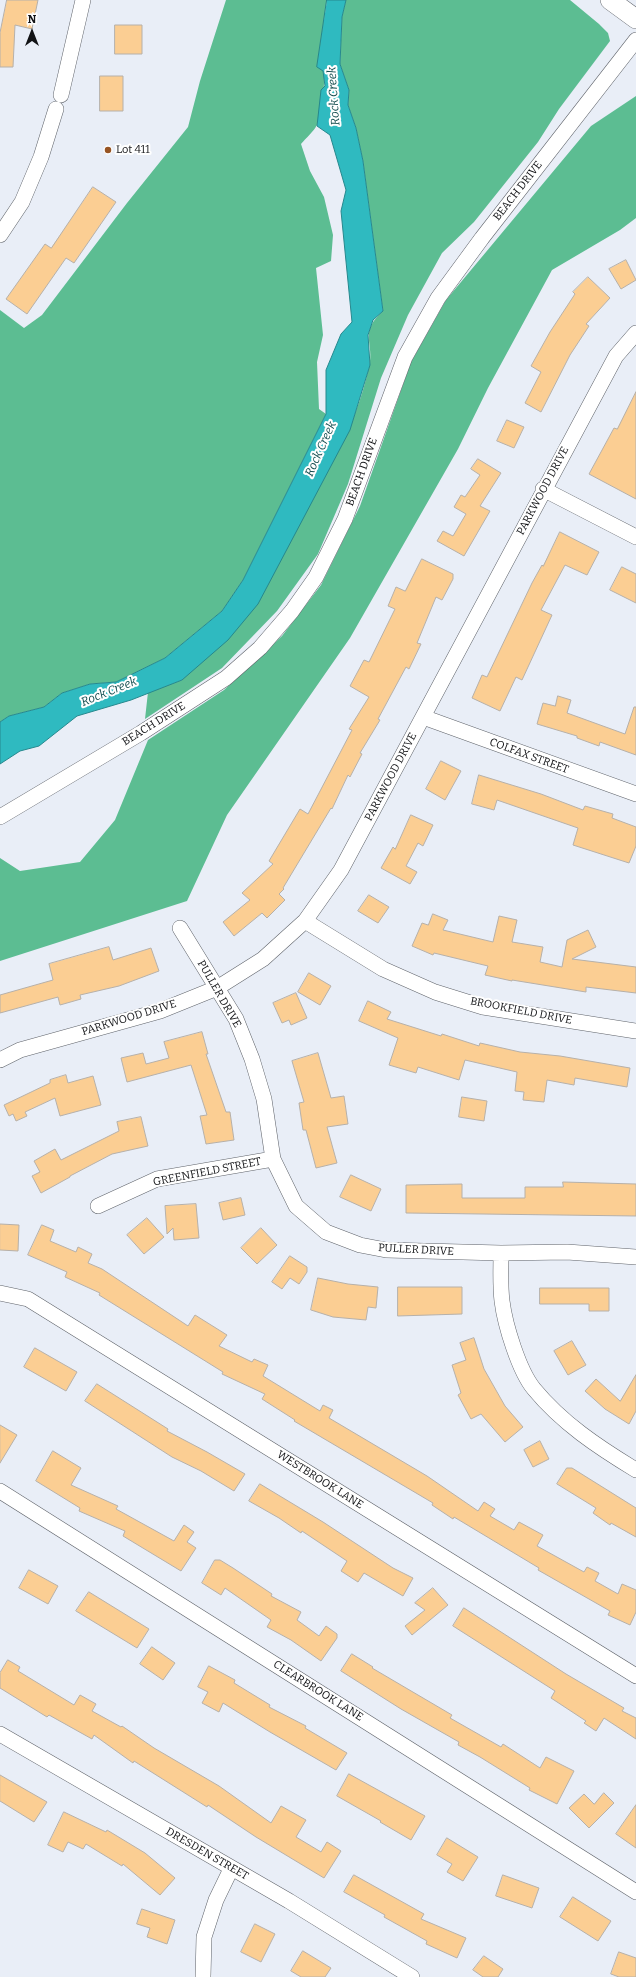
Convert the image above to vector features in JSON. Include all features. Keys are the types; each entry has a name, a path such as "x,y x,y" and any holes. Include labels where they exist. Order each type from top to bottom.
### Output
{"main road":[{"path":"610,0 636,19"}],"street":[{"path":"0,235 22,202 41,157 59,102 84,0"},
{"name":"BEACH DRIVE","path":"0,817 141,733 226,678 260,648 292,611 316,577 345,519 405,357 438,298 482,238 636,40"},
{"name":"PARKWOOD DRIVE","path":"0,1060 20,1050 160,1011 217,988 263,959 305,921 341,870 616,356 636,333"},
{"path":"544,489 636,537"},
{"name":"COLFAX STREET","path":"423,718 636,794"},
{"name":"BROOKFIELD DRIVE","path":"305,921 383,969 435,992 483,1007 636,1031"},
{"name":"PULLER DRIVE","path":"180,928 236,1019 252,1059 264,1099 273,1159 296,1206 326,1232 360,1245 386,1250 501,1253 567,1252 636,1257"},
{"name":"GREENFIELD STREET","path":"98,1206 157,1179 273,1159"},
{"path":"501,1253 502,1302 516,1354 533,1388 571,1427 636,1470"},
{"name":"WESTBROOK LANE","path":"0,1293 28,1299 636,1676"},
{"name":"CLEARBROOK LANE","path":"0,1491 636,1892"},
{"name":"DRESDEN STREET","path":"0,1734 231,1869 289,1901 412,1977"},
{"path":"203,1977 204,1937 216,1900 231,1869"}],"green space":[{"path":"226,0 327,0 324,31 324,79 321,110 316,127 301,144 310,171 324,197 333,235 331,261 316,268 323,335 317,362 319,409 326,414 243,580 222,611 165,658 116,682 90,684 62,693 44,707 9,716 0,722 0,310 24,328 42,315 127,203 188,127 200,81"},
{"path":"346,0 570,0 608,33 610,41 559,109 538,142 474,222 442,253 408,315 381,378 348,484 318,554 277,611 222,668 145,719 148,692 182,680 335,455 351,423 363,390 370,359 369,332 375,319 383,311 363,161 356,128 348,105 349,90 340,64 342,17"},
{"path":"636,96 636,218 620,230 552,270 488,388 458,449 350,638 227,815 187,901 0,961 0,858 20,871 80,862 115,820 148,740 224,690 282,636 321,585 360,506 411,362 446,300 591,126"}],"water":[{"name":"Rock Creek","path":"327,0 346,0 342,17 340,64 349,90 348,105 356,128 363,161 383,311 373,320 368,335 370,365 350,430 258,604 228,640 182,680 131,700 77,716 39,746 20,751 0,764 0,722 9,716 44,707 62,693 90,684 116,682 165,658 222,611 243,580 326,414 326,370 341,334 352,322 341,211 346,190 330,135 317,126 321,90 325,86 323,71 317,67"}],"building":[{"path":"7,0 38,0 32,29 15,25 13,67 0,67 0,33"},
{"path":"115,25 142,25 142,54 115,54"},
{"path":"100,76 123,76 123,111 100,111"},
{"path":"93,187 116,202 74,263 66,258 27,314 6,299 45,244 51,248"},
{"path":"626,260 636,280 621,289 609,269"},
{"path":"588,277 610,298 586,324 589,326 570,355 541,412 525,403 541,372 531,366 550,332 575,294 573,292"},
{"path":"636,392 636,499 589,474 614,428 617,429"},
{"path":"507,420 524,427 514,448 497,441"},
{"path":"478,459 501,473 480,506 490,511 464,556 437,541 443,531 453,536 466,514 454,507 461,495 465,497 480,475 471,469"},
{"path":"560,532 599,552 587,575 565,565 541,610 552,615 522,680 516,677 500,711 472,698 482,675 487,677 532,583 542,565 543,566"},
{"path":"422,559 453,574 453,579 442,600 436,597 417,643 421,644 409,669 406,667 378,719 380,720 360,753 362,754 350,777 348,775 332,809 331,808 283,888 284,889 279,894 285,900 267,918 262,913 234,936 223,922 250,900 242,893 273,864 269,861 300,809 308,814 352,730 349,729 369,697 350,686 364,660 369,662 395,609 388,606 396,587 405,591"},
{"path":"622,567 636,574 636,603 610,590"},
{"path":"558,696 571,700 567,713 625,734 634,707 636,707 636,755 600,742 599,746 577,738 577,736 537,724 543,703 555,706"},
{"path":"441,761 461,771 445,800 426,789"},
{"path":"479,775 541,794 583,810 585,806 613,814 612,818 636,827 636,846 629,863 573,845 578,828 497,800 494,810 472,804"},
{"path":"411,815 433,825 423,846 418,843 406,866 417,872 410,884 381,868 393,847 395,849"},
{"path":"369,895 389,907 378,923 358,911"},
{"path":"433,914 448,920 443,930 493,942 499,916 517,920 512,942 543,947 540,962 562,967 567,940 588,930 596,947 572,959 636,967 636,993 586,987 586,992 512,981 485,975 488,966 434,953 433,955 412,946 422,923 428,925"},
{"path":"109,947 113,960 151,948 159,971 119,986 80,995 81,999 60,1005 58,997 0,1013 0,995 53,980 49,964"},
{"path":"309,973 331,986 320,1005 298,992"},
{"path":"296,993 307,1018 291,1025 289,1020 282,1023 273,1003"},
{"path":"368,1001 391,1012 387,1019 479,1046 480,1043 520,1052 560,1056 630,1068 627,1087 575,1078 574,1085 547,1080 544,1102 523,1100 524,1092 515,1091 517,1072 465,1060 459,1080 418,1067 416,1073 389,1065 398,1038 359,1021"},
{"path":"202,1032 208,1054 206,1054 226,1112 230,1112 234,1140 206,1144 200,1116 207,1115 191,1065 127,1082 121,1058 143,1053 146,1064 169,1058 164,1042"},
{"path":"318,1053 331,1098 344,1096 348,1124 327,1127 337,1163 316,1168 306,1130 303,1130 299,1103 304,1102 292,1061"},
{"path":"66,1075 68,1083 93,1076 101,1105 60,1116 55,1098 25,1112 27,1116 16,1121 13,1114 9,1116 4,1105 50,1083 50,1080"},
{"path":"462,1097 487,1101 484,1121 459,1117"},
{"path":"141,1117 148,1146 112,1154 41,1193 32,1176 40,1172 34,1161 55,1149 61,1160 119,1131 117,1122"},
{"path":"351,1175 381,1189 371,1211 340,1197"},
{"path":"563,1182 636,1184 636,1216 406,1213 406,1185 462,1184 462,1198 525,1198 525,1187 563,1187"},
{"path":"241,1198 245,1215 223,1220 219,1203"},
{"path":"196,1204 199,1238 174,1240 173,1228 167,1234 165,1206"},
{"path":"147,1218 164,1237 144,1254 127,1235"},
{"path":"0,1224 19,1225 18,1251 0,1250"},
{"path":"42,1225 54,1230 50,1241 76,1252 78,1247 92,1254 88,1263 102,1269 188,1326 195,1315 227,1335 219,1346 252,1362 254,1359 268,1365 263,1376 320,1411 323,1405 333,1410 329,1418 427,1476 478,1511 484,1502 495,1509 490,1516 514,1530 519,1522 543,1535 537,1546 584,1572 587,1567 599,1573 595,1581 618,1594 622,1584 636,1590 636,1612 630,1625 608,1615 610,1611 538,1570 539,1568 454,1517 453,1519 432,1505 433,1503 294,1421 295,1420 262,1399 265,1394 222,1374 223,1372 99,1295 100,1293 65,1277 67,1272 28,1255"},
{"path":"261,1228 277,1245 257,1264 241,1248"},
{"path":"290,1256 307,1267 307,1272 299,1284 290,1278 282,1289 272,1282"},
{"path":"318,1278 348,1284 378,1287 376,1308 368,1307 366,1320 333,1317 311,1310"},
{"path":"398,1287 462,1287 462,1314 398,1316"},
{"path":"540,1288 609,1288 609,1311 589,1311 589,1304 540,1304"},
{"path":"474,1338 484,1369 505,1406 523,1427 505,1442 481,1414 471,1419 458,1395 461,1393 452,1365 466,1360 460,1343"},
{"path":"572,1341 586,1365 568,1375 554,1351"},
{"path":"35,1348 77,1372 66,1391 24,1367"},
{"path":"636,1375 636,1411 629,1424 605,1409 585,1391 596,1379 620,1401"},
{"path":"97,1384 168,1429 167,1431 245,1474 234,1491 201,1471 172,1457 85,1401"},
{"path":"0,1425 17,1435 0,1463"},
{"path":"540,1441 549,1459 533,1467 524,1450"},
{"path":"53,1451 81,1468 71,1485 118,1506 116,1509 174,1541 184,1525 194,1532 187,1542 196,1548 181,1571 123,1536 125,1531 79,1511 80,1508 36,1481"},
{"path":"567,1468 572,1468 636,1508 636,1537 611,1523 610,1525 593,1513 596,1508 557,1484"},
{"path":"260,1484 323,1522 393,1568 413,1578 403,1596 364,1573 358,1582 341,1571 347,1561 302,1531 301,1533 279,1518 249,1501"},
{"path":"215,1560 220,1560 272,1594 271,1596 301,1612 297,1620 319,1636 326,1626 337,1634 337,1638 321,1661 291,1640 267,1627 271,1620 225,1588 221,1595 202,1583"},
{"path":"29,1570 58,1586 48,1604 19,1588"},
{"path":"433,1588 448,1605 412,1635 405,1626 425,1610 415,1603"},
{"path":"89,1592 149,1629 137,1648 76,1611"},
{"path":"464,1608 566,1674 624,1708 622,1711 636,1718 636,1739 604,1718 596,1731 584,1723 586,1721 551,1698 555,1691 453,1626"},
{"path":"152,1647 175,1663 163,1680 140,1664"},
{"path":"352,1654 373,1667 372,1668 452,1715 450,1718 501,1747 503,1744 540,1768 546,1757 574,1771 557,1804 529,1790 530,1788 458,1745 459,1742 401,1709 341,1671"},
{"path":"8,1660 20,1667 18,1671 74,1705 80,1695 96,1704 92,1711 121,1727 122,1726 154,1748 219,1786 271,1823 281,1806 306,1820 296,1837 321,1852 327,1842 341,1851 324,1878 256,1837 208,1805 207,1807 134,1761 133,1763 94,1735 92,1739 49,1715 47,1717 0,1688 0,1673"},
{"path":"209,1666 235,1680 234,1683 270,1705 269,1707 306,1726 305,1728 347,1753 336,1770 223,1703 219,1712 202,1703 208,1692 198,1687"},
{"path":"349,1774 425,1816 411,1840 337,1796"},
{"path":"0,1775 47,1802 34,1822 0,1801"},
{"path":"604,1793 614,1803 589,1828 569,1808 584,1794 594,1804"},
{"path":"636,1805 636,1848 616,1834"},
{"path":"64,1812 106,1832 107,1830 145,1853 175,1878 160,1895 123,1864 122,1866 86,1844 83,1849 68,1842 63,1852 48,1845"},
{"path":"447,1838 478,1857 463,1881 447,1872 452,1864 437,1855"},
{"path":"354,1875 424,1914 421,1919 466,1938 457,1958 426,1944 427,1941 344,1892"},
{"path":"503,1875 539,1888 532,1908 496,1896"},
{"path":"573,1897 611,1921 598,1941 560,1917"},
{"path":"142,1909 175,1920 167,1944 147,1937 150,1928 137,1924"},
{"path":"255,1924 275,1934 261,1962 241,1952"},
{"path":"303,1951 331,1968 325,1977 301,1977 291,1971"},
{"path":"619,1952 636,1958 636,1977 619,1977 611,1974"},
{"path":"484,1956 503,1969 498,1977 483,1977 473,1970"}],"place":[{"name":"Lot 411","path":"108,150"}]}
